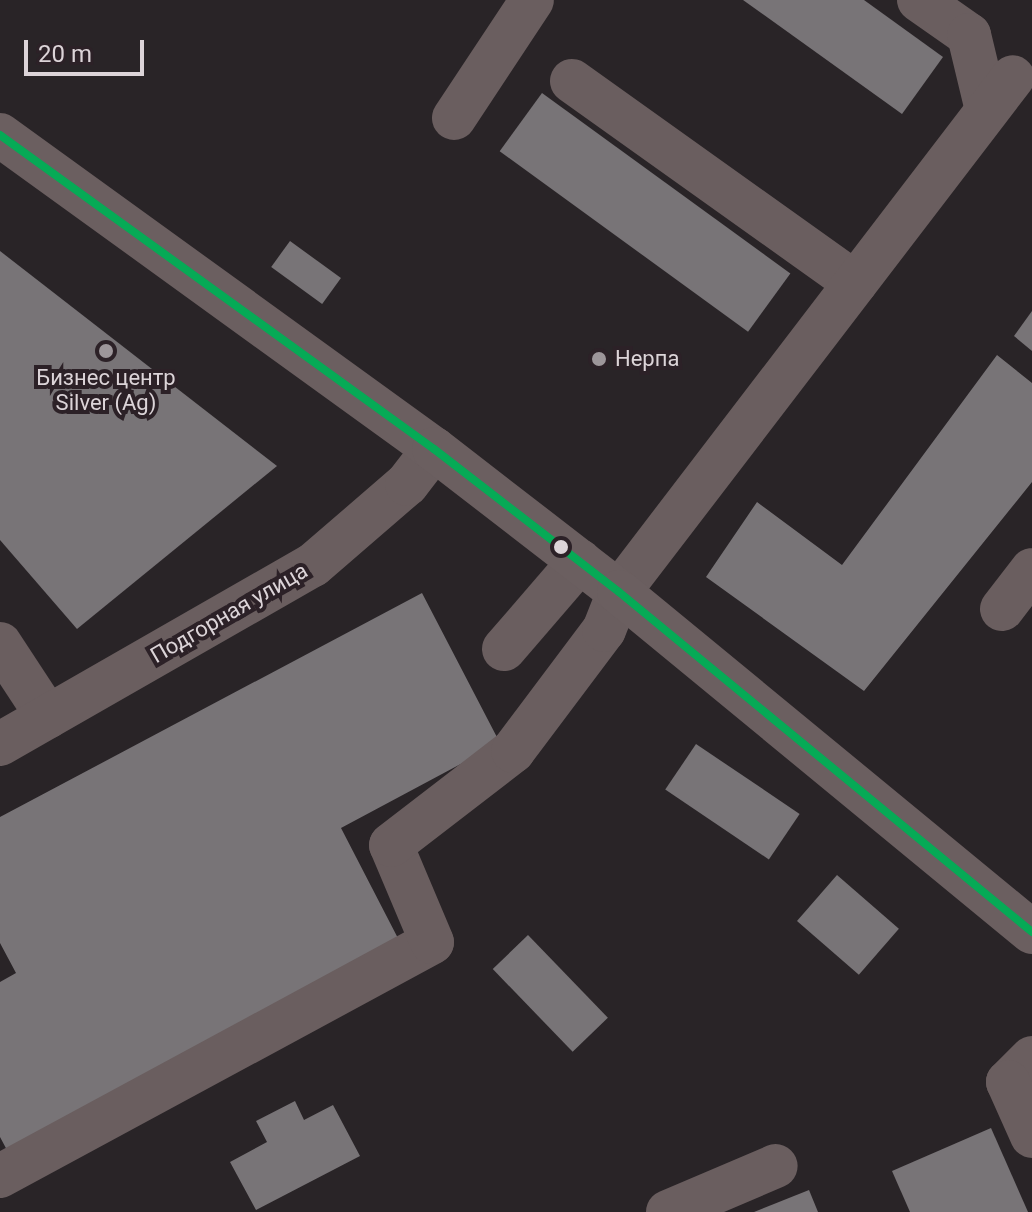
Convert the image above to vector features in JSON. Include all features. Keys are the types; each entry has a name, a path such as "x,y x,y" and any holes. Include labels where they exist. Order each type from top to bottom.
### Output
{"main road":[{"path":"0,135 434,449 580,561 1032,932"}],"street":[{"path":"454,118 532,0"},
{"path":"0,1176 432,942 391,845 513,751 604,630 619,592 1000,94 969,35 919,0"},
{"path":"572,81 855,283"},
{"name":"Подгорная улица","path":"0,744 313,565 407,484 434,449"},
{"path":"504,649 580,561"},
{"path":"1002,609 1032,570"},
{"path":"0,644 48,717"},
{"path":"1032,1058 1008,1082 1032,1136"},
{"path":"668,1212 776,1166"}],"building":[{"path":"743,0 864,0 943,57 902,114"},
{"path":"542,93 790,273 748,332 500,151"},
{"path":"290,241 341,278 322,304 271,267"},
{"path":"0,251 277,466 77,629 0,540"},
{"path":"1032,311 1032,351 1014,336"},
{"path":"997,355 1032,383 1032,482 864,691 706,577 757,502 842,565"},
{"path":"422,593 500,743 341,828 402,946 8,1152 0,1137 0,982 16,973 0,943 0,817"},
{"path":"696,744 800,814 769,859 665,790"},
{"path":"837,875 899,929 859,975 797,921"},
{"path":"528,935 608,1018 573,1052 493,969"},
{"path":"295,1101 304,1120 333,1105 360,1156 256,1210 230,1162 267,1142 256,1121"},
{"path":"991,1128 1028,1212 910,1212 892,1171"},
{"path":"809,1190 818,1212 754,1212"}],"transit line":[{"path":"0,135 434,449 619,592 1032,932"}],"place":[{"name":"Бизнес центр Silver (Ag)","path":"106,351"},
{"name":"Нерпа","path":"599,359"}]}
